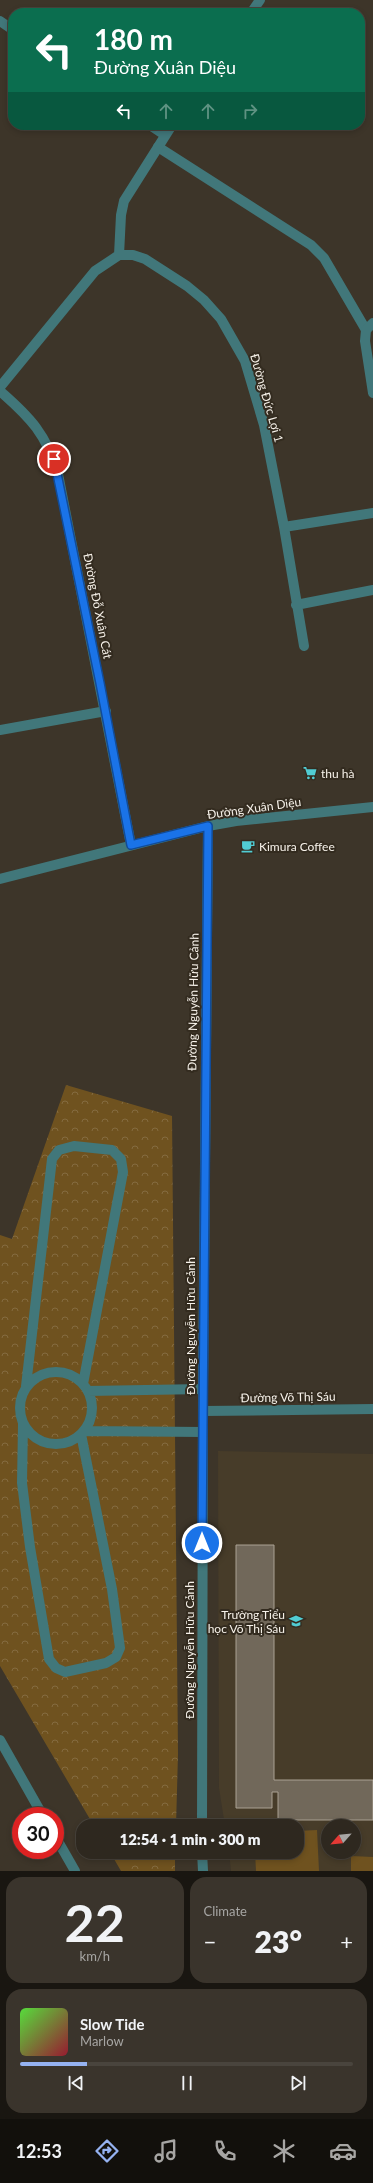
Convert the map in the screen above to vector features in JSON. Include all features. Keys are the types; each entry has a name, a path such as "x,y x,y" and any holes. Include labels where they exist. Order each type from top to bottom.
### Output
{"street":[{"path":"158,130 165,135"},
{"path":"0,387 95,271 119,255 121,215 124,201 168,130"},
{"path":"158,146 311,245 324,258 370,327 365,341 373,393"},
{"name":"Đường Đức Lợi 1","path":"119,255 133,255 146,259 187,286 216,314 234,338 245,361 264,425 284,527 304,646"},
{"name":"Đường Đỗ Xuân Cát","path":"0,391 27,414 40,432 54,459 106,711 131,845"},
{"path":"284,527 373,513"},
{"path":"296,605 373,590"},
{"path":"0,730 106,711"},
{"name":"Đường Xuân Diệu","path":"0,879 208,826 236,821 373,807"},
{"name":"Đường Nguyễn Hữu Cảnh","path":"202,1819 203,1389 208,826"},
{"path":"82,1432 112,1589 120,1648 116,1657 106,1663 65,1672 56,1668 49,1659 30,1547 22,1483 23,1424 20,1412 21,1398 26,1386 52,1159 59,1150 74,1146 112,1150 121,1159 123,1172 85,1387"},
{"path":"23,1424 32,1435 43,1442 57,1444 70,1441 82,1432 90,1418 92,1404 85,1387 73,1376 61,1372 48,1372 36,1377 26,1386"},
{"path":"85,1387 203,1389"},
{"name":"Đường Võ Thị Sáu","path":"203,1411 373,1409"},
{"path":"82,1432 203,1432"},
{"path":"0,1740 38,1807"},
{"path":"64,1852 75,1871"},
{"path":"202,1859 203,1871"}],"shaded area":[{"name":"Trường Tiểu học Võ Thị Sáu","path":"218,1451 373,1454 373,1871 231,1871 230,1859 304,1859 304,1819 224,1819 219,1788"}],"green space":[{"path":"66,1085 172,1116 178,1754 176,1819 90,1819 0,1666 0,1235 12,1239"},
{"path":"317,1830 319,1871 256,1871 255,1859 304,1859 304,1831"},
{"path":"361,1856 373,1857 373,1871 351,1871 351,1859 361,1859"},
{"path":"114,1859 175,1859 175,1871 121,1871"}],"building":[{"path":"236,1545 274,1545 274,1780 373,1780 373,1820 278,1819 278,1792 272,1792 272,1808 236,1808"}],"place":[{"name":"thu hà","path":"310,773"},
{"name":"Kimura Coffee","path":"248,846"},
{"name":"Trường Tiểu học Võ Thị Sáu","path":"296,1621"}],"route":[{"path":"54,459 100,683 131,845 208,826 202,1543"}]}
